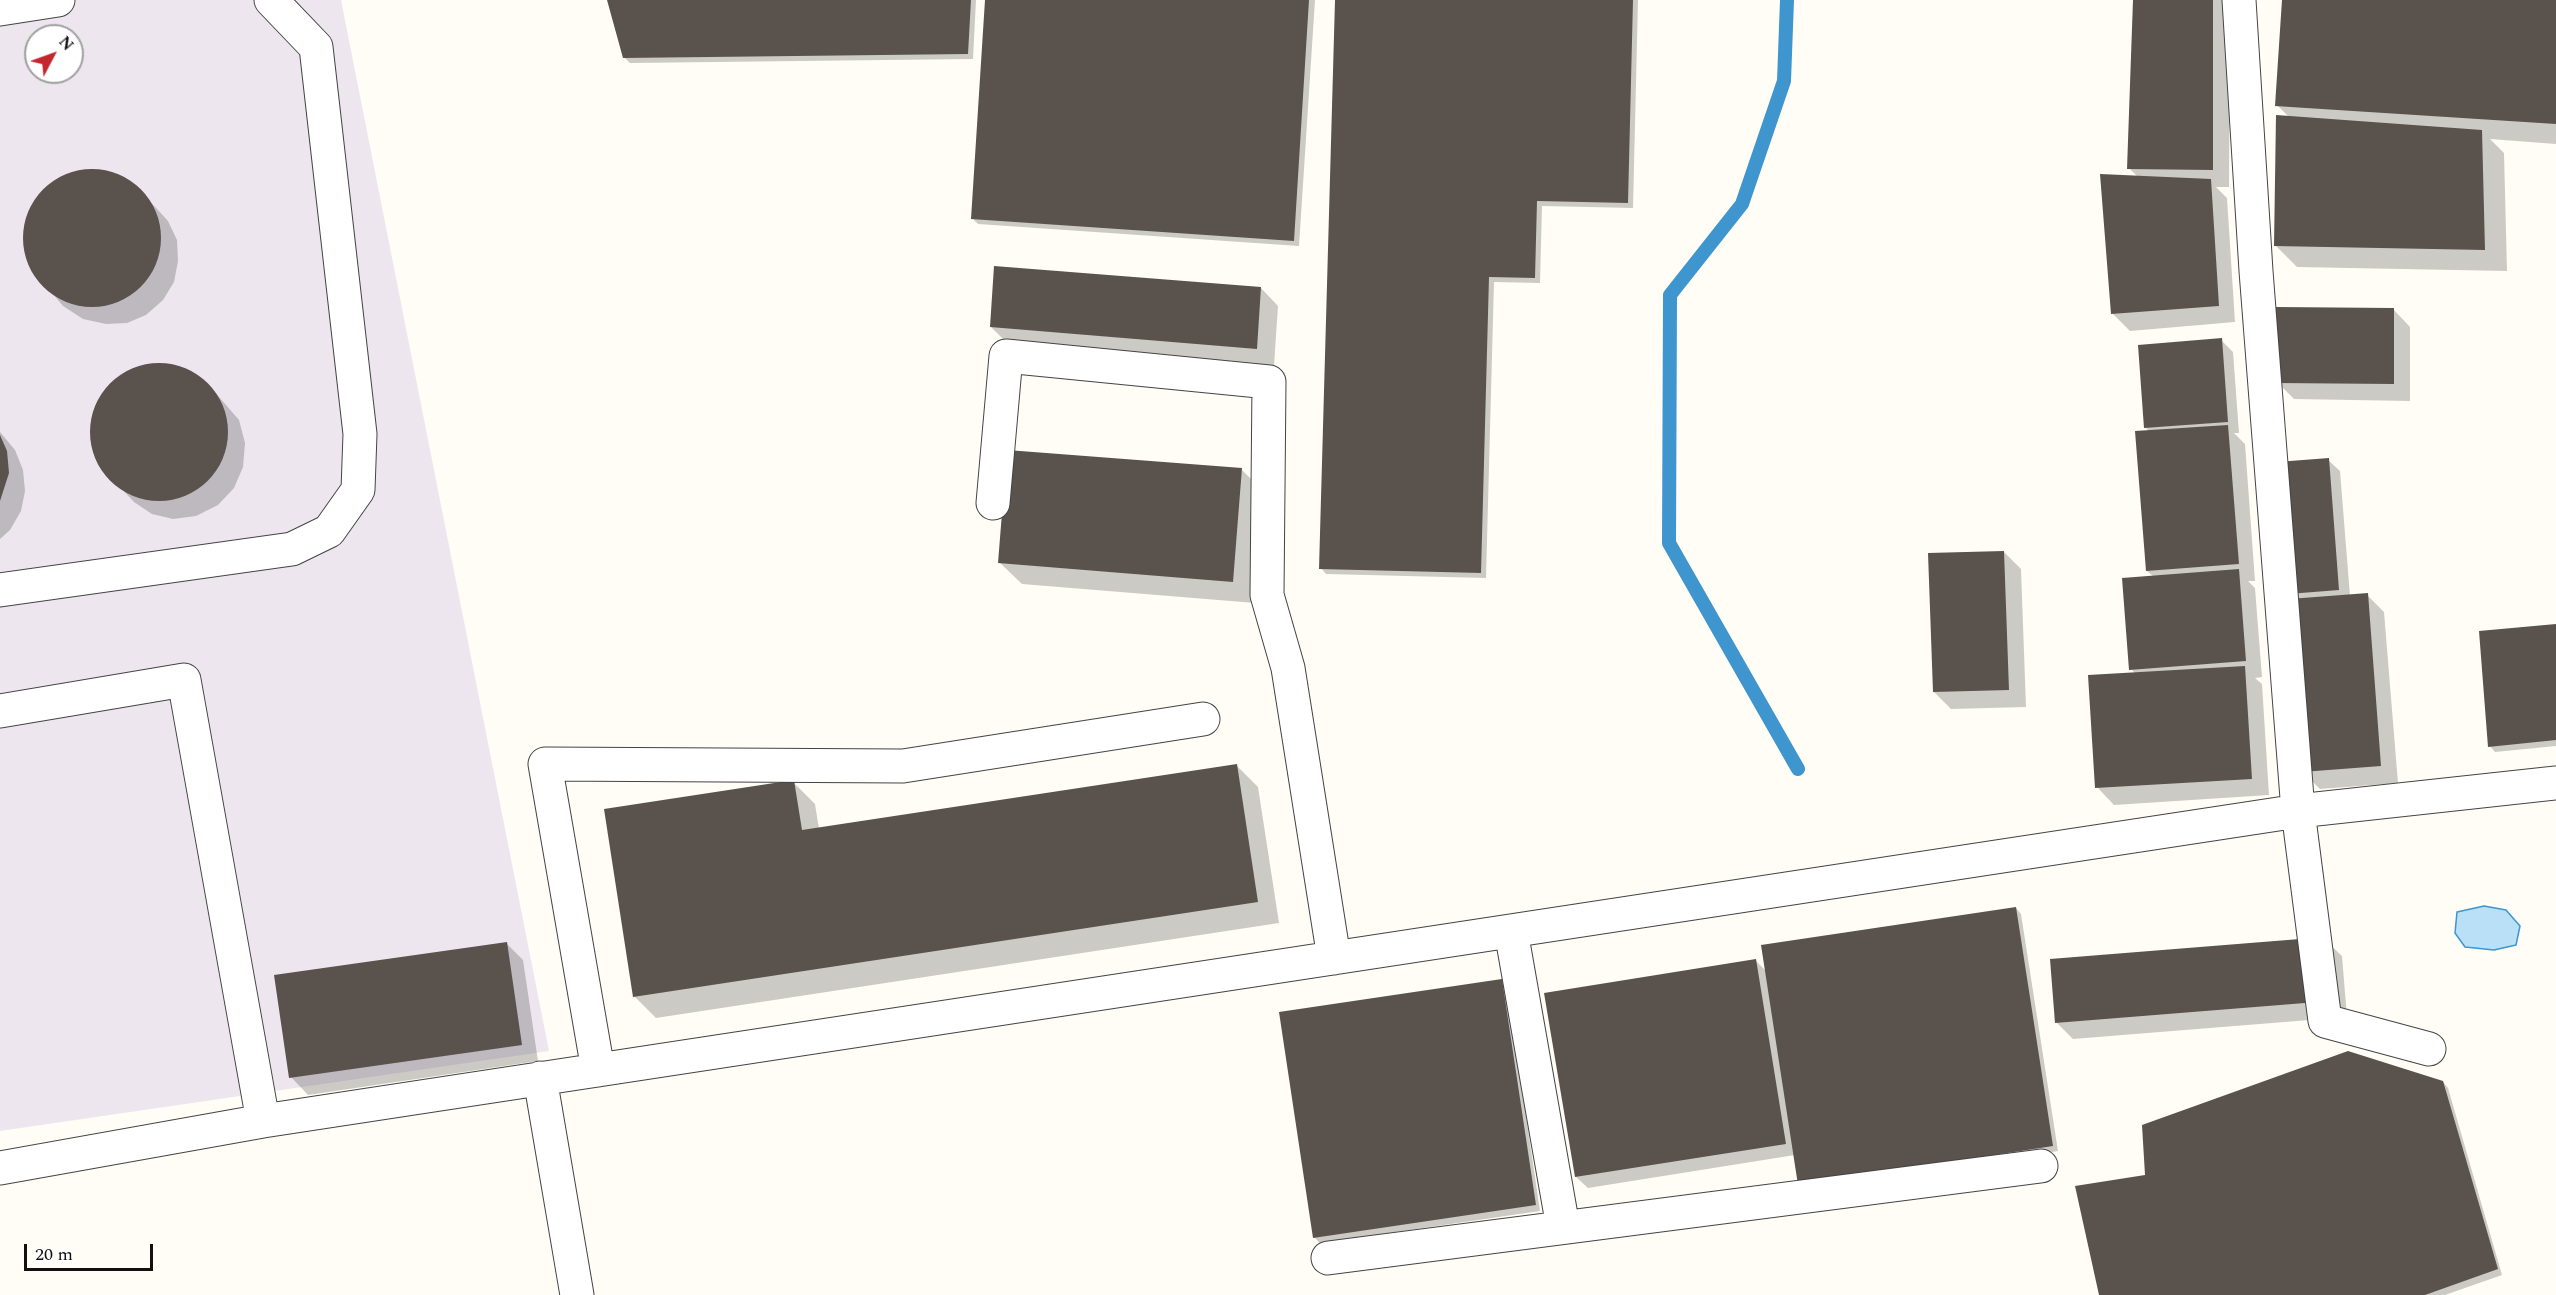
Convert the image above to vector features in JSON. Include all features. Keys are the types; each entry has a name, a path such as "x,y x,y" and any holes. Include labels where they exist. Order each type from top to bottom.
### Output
{"street":[{"path":"0,9 58,0"},
{"path":"0,590 292,549 328,531 358,490 360,434 316,47 271,0"},
{"path":"2239,0 2256,271 2298,811 2325,1021 2429,1049"},
{"path":"993,503 1006,356 1269,382 1267,595 1288,668 1334,958"},
{"path":"0,711 184,680 263,1121"},
{"path":"598,1070 545,764 903,766 1203,719"},
{"path":"0,1168 263,1121 2298,811 2556,783"},
{"path":"1511,931 1563,1227"},
{"path":"540,1078 577,1295"},
{"path":"1328,1258 2041,1166"}],"shaded area":[{"path":"0,0 341,0 549,1051 0,1131"}],"water":[{"path":"2484,906 2506,910 2520,926 2516,945 2494,950 2465,947 2455,933 2457,912"}],"building":[{"path":"607,0 971,0 968,54 623,58"},
{"path":"985,0 1309,0 1294,241 971,219"},
{"path":"1335,0 1633,0 1628,203 1537,201 1535,278 1489,277 1481,573 1319,569"},
{"path":"2133,0 2213,0 2213,170 2127,169"},
{"path":"2282,0 2556,0 2556,124 2275,106"},
{"path":"2276,115 2482,130 2485,250 2274,246"},
{"path":"92,169 118,174 141,189 156,212 161,238 156,264 141,287 118,302 92,307 66,302 43,287 28,264 23,238 28,212 43,189 66,174"},
{"path":"2100,174 2211,179 2219,306 2111,314"},
{"path":"994,266 1261,287 1257,349 990,327"},
{"path":"2276,307 2394,308 2394,384 2276,383"},
{"path":"2222,338 2228,422 2144,428 2138,345"},
{"path":"159,363 185,368 208,383 223,406 228,432 223,458 208,481 185,496 159,501 133,496 110,481 95,458 90,432 95,406 110,383 133,368"},
{"path":"2228,425 2239,564 2146,571 2135,431"},
{"path":"0,435 7,451 9,473 0,501"},
{"path":"1007,450 1242,468 1233,582 998,563"},
{"path":"2329,458 2339,590 2288,594 2277,462"},
{"path":"2004,551 2009,690 1933,692 1928,553"},
{"path":"2239,569 2246,661 2129,670 2122,578"},
{"path":"2368,593 2381,766 2302,772 2289,599"},
{"path":"2556,624 2556,740 2488,747 2479,631"},
{"path":"2245,666 2252,779 2095,788 2088,675"},
{"path":"1237,764 1258,902 633,997 604,809 794,780 802,830"},
{"path":"2016,907 2053,1146 1798,1185 1761,945"},
{"path":"2325,937 2330,1001 2055,1023 2050,959"},
{"path":"507,942 522,1045 289,1078 274,975"},
{"path":"1756,959 1786,1144 1575,1177 1544,993"},
{"path":"1502,979 1536,1205 1313,1238 1279,1012"},
{"path":"2348,1051 2443,1081 2498,1269 2425,1295 2099,1295 2075,1186 2145,1175 2142,1125"}],"waterway":[{"path":"1787,0 1784,81 1742,204 1670,295 1669,543 1798,769"}]}
